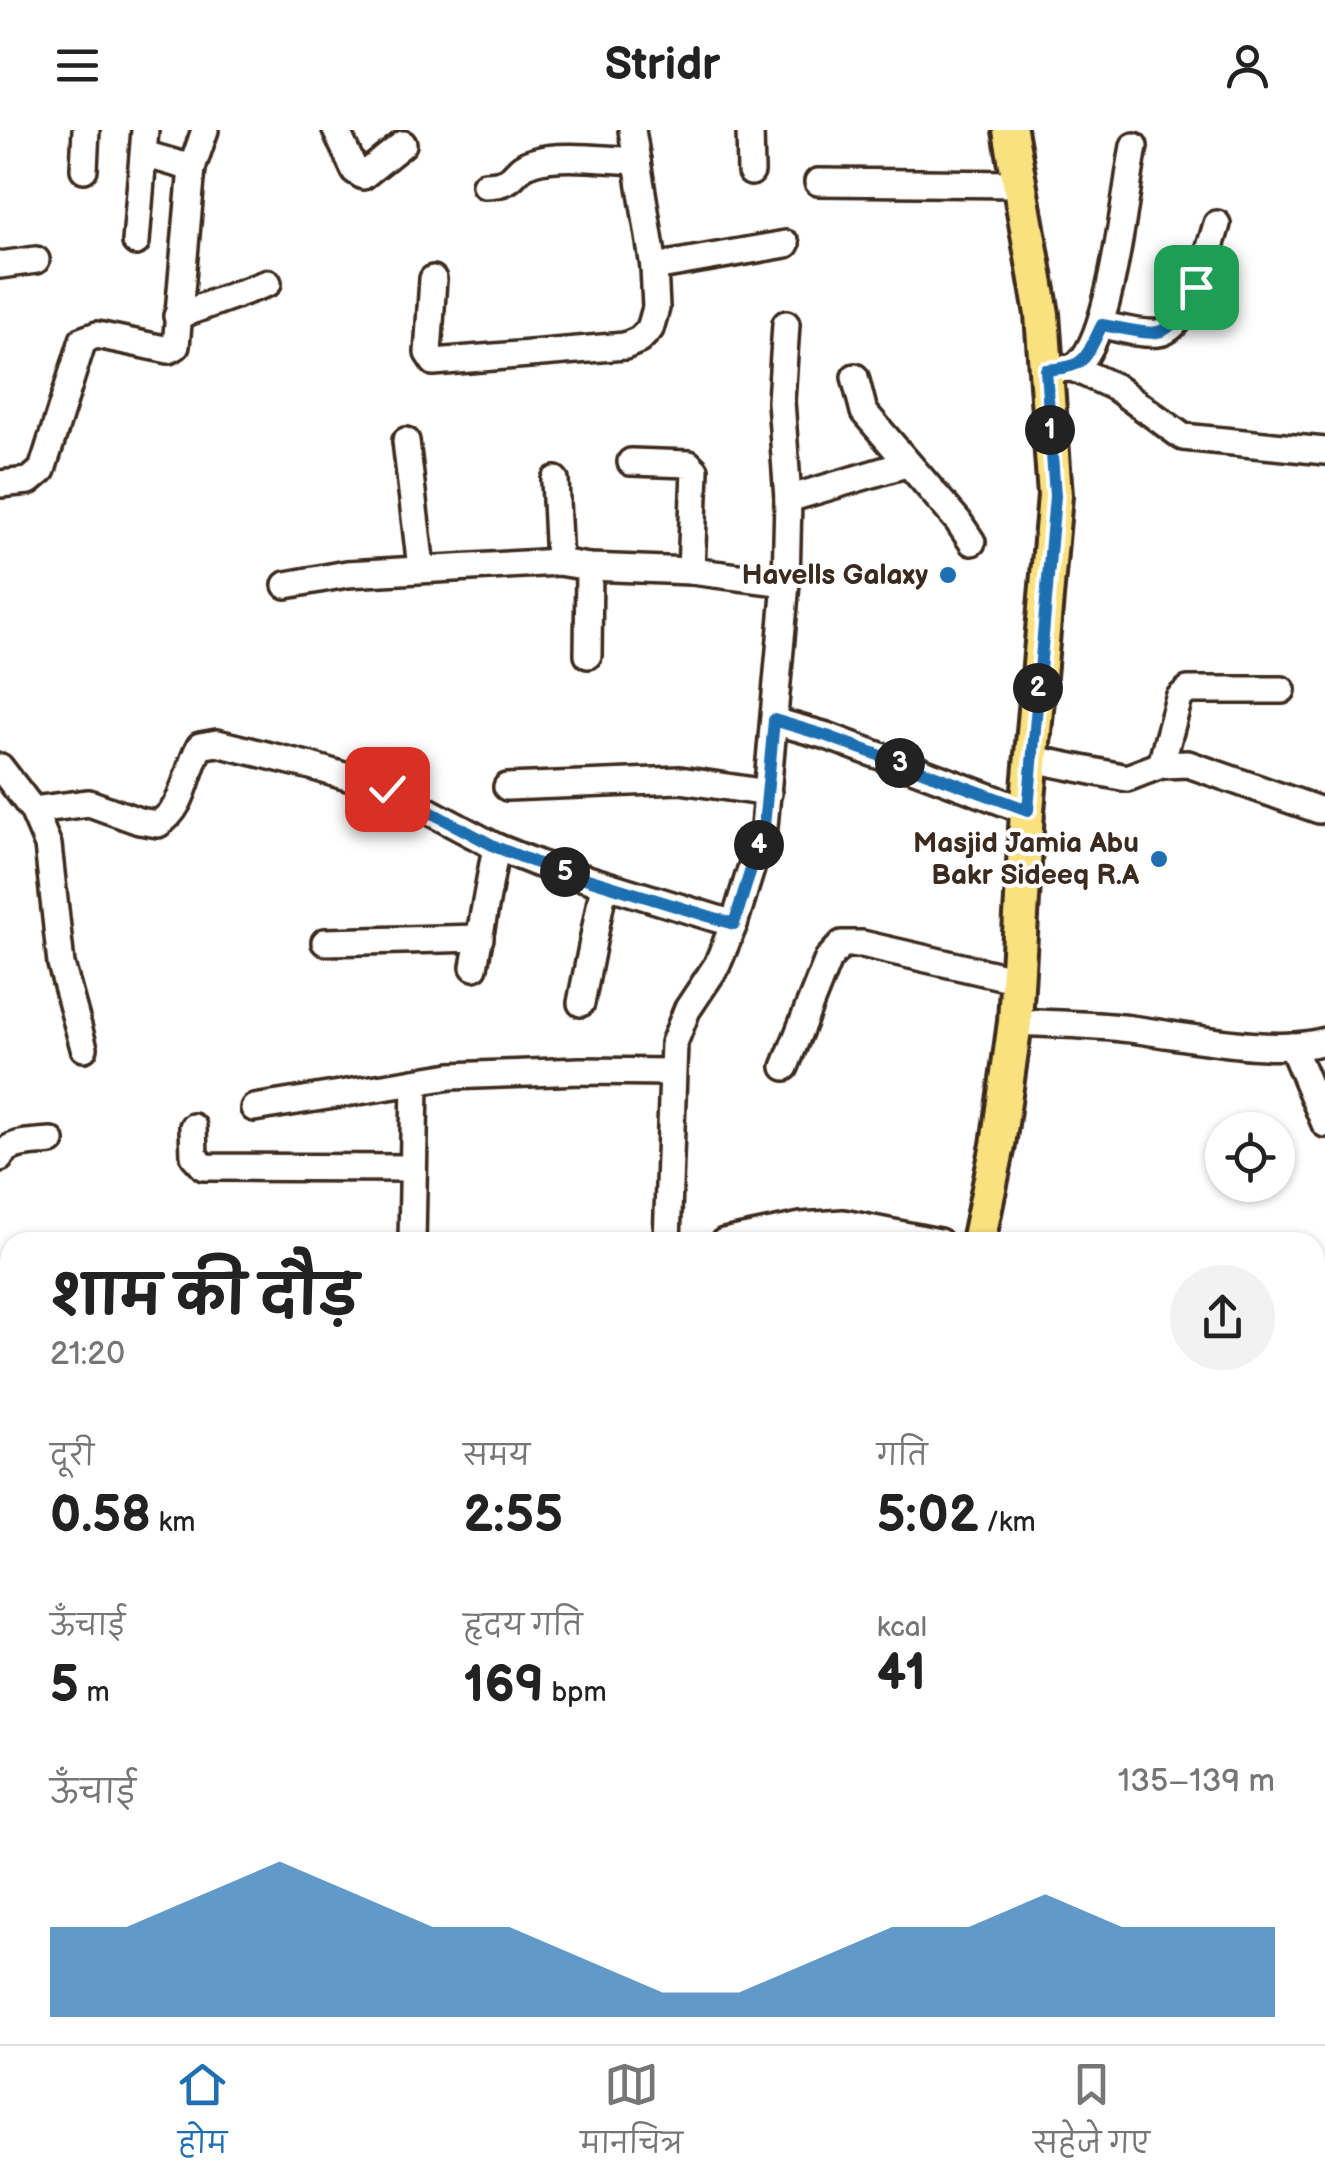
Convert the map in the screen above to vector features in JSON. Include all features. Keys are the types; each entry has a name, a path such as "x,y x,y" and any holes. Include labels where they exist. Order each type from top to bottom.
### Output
{"main road":[{"path":"980,1232 998,1145 1018,980 1055,496 1059,369 1042,314 1010,130"}],"street":[{"path":"84,168 86,130"},
{"path":"0,484 29,481 42,470 83,340 97,336 169,350 178,341 177,316 192,168 205,130"},
{"path":"336,130 351,165 363,176 403,144"},
{"path":"432,279 430,357 434,362 625,346 639,340 654,320 654,266 632,130"},
{"path":"750,130 750,172"},
{"path":"136,242 145,142 192,168"},
{"path":"1059,369 1089,351 1102,325 1134,146"},
{"path":"485,185 504,184 530,162 637,161"},
{"path":"818,182 1020,184"},
{"path":"1102,325 1158,333 1171,328 1203,272 1216,224"},
{"path":"654,266 786,244"},
{"path":"0,265 36,260"},
{"path":"177,316 268,283"},
{"path":"668,1232 672,1169 670,1072 680,1025 717,964 734,924 764,827 786,583 788,499 781,415 786,324"},
{"path":"1059,369 1115,387 1182,437 1325,451"},
{"path":"855,378 864,412 972,542"},
{"path":"406,442 421,568"},
{"path":"631,462 689,464 695,470 690,571"},
{"path":"788,499 906,464"},
{"path":"555,480 559,562"},
{"path":"286,585 347,574 559,562 690,571 786,583"},
{"path":"588,655 589,566"},
{"path":"1161,765 1180,698 1188,690 1282,690"},
{"path":"774,720 1028,810"},
{"path":"33,810 89,802 158,824 170,815 182,795 200,746 216,743 387,789 496,847 734,924"},
{"path":"1032,759 1127,778 1161,765 1188,764 1319,810"},
{"path":"0,766 33,810 48,844 61,964 84,1048"},
{"path":"508,786 666,780 768,793"},
{"path":"474,967 496,847"},
{"path":"581,1002 604,885"},
{"path":"325,942 480,938"},
{"path":"785,1067 828,959 842,944 862,944 1018,980"},
{"path":"1014,1022 1126,1028 1202,1040 1292,1046 1325,1040"},
{"path":"1292,1046 1325,1124"},
{"path":"254,1108 415,1082 493,1074 670,1072"},
{"path":"412,1232 415,1082"},
{"path":"193,1128 194,1156 204,1166 412,1168"},
{"path":"0,1158 13,1146 51,1141"},
{"path":"772,1232 843,1223 888,1232"}],"place":[{"name":"Havells Galaxy","path":"948,575"},
{"name":"Masjid Jamia Abu Bakr Sideeq R.A","path":"1159,859"}],"route":[{"path":"387,789 496,847 539,864 734,924 764,827 774,720 1028,810 1055,496 1046,370 1072,368 1080,362 1102,325 1158,333 1171,328 1196,287"}]}
